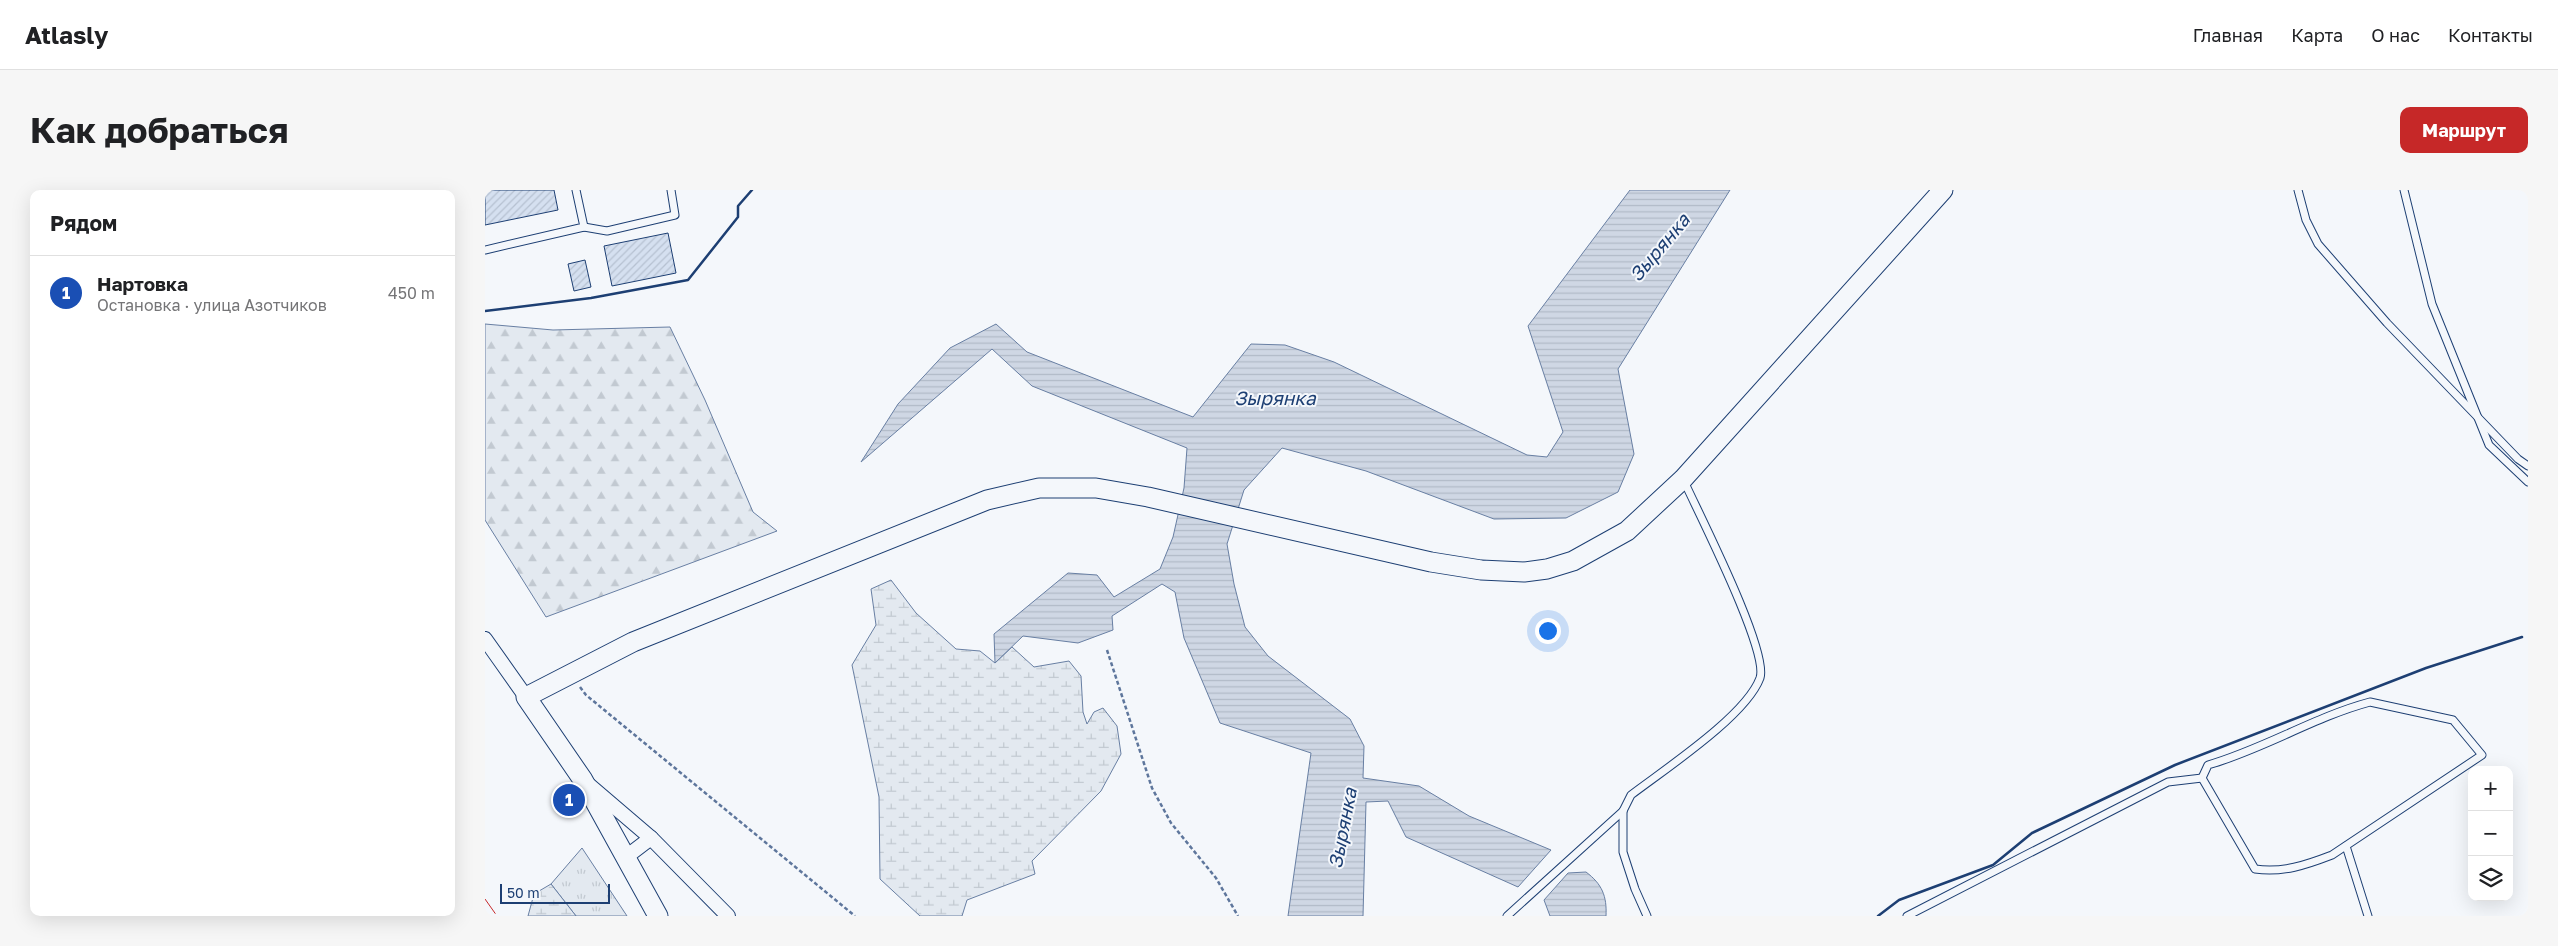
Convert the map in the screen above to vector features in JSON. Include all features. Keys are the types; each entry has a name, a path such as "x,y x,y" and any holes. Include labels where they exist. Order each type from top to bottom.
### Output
{"street":[{"path":"526,697 633,642 987,500 1016,492 1066,487 1096,488 1148,497 1439,564 1481,570 1524,572 1547,569 1593,552 1627,531 1683,478 1943,190"},
{"path":"485,639 583,780 658,916"},
{"path":"583,780 651,838 728,916"},
{"path":"626,857 651,838"}],"lane":[{"path":"576,190 584,227"},
{"path":"485,250 584,227 607,231 675,214 671,190"},
{"path":"2298,190 2305,220 2318,244 2387,323 2518,459 2528,466"},
{"path":"2404,190 2432,304 2489,445 2528,482"},
{"path":"1507,916 1623,811 1631,795 1722,724 1751,694 1760,677 1759,658 1751,630 1683,478"},
{"path":"2370,702 2453,720 2482,755 2332,855 2305,865 2274,872 2255,869 2202,778 2208,765 2263,746 2341,710 2370,702"},
{"path":"1907,916 2168,782 2202,778"},
{"path":"1623,811 1623,852 1635,890 1647,916"},
{"path":"2346,846 2368,916"}],"path":[{"path":"1107,650 1152,788 1171,823 1216,878 1238,916"},
{"path":"572,673 586,695 855,916"}],"green space":[{"path":"485,324 553,330 670,327 705,400 753,512 777,531 546,617 485,520"},
{"path":"891,580 916,613 956,649 980,651 995,663 1012,647 1034,667 1069,661 1081,676 1083,712 1087,724 1094,712 1103,708 1117,726 1121,754 1101,791 1032,861 1035,874 967,900 962,916 920,916 880,879 879,797 852,665 876,625 871,589"},
{"path":"582,848 627,916 576,916 551,884"},
{"path":"551,884 576,916 528,916 534,894"}],"water":[{"name":"Зырянка","path":"1630,190 1730,190 1618,369 1634,454 1618,492 1566,518 1494,519 1366,471 1282,448 1244,490 1227,544 1234,584 1245,627 1268,656 1350,719 1364,746 1363,778 1419,786 1469,816 1551,850 1518,887 1406,837 1388,801 1366,802 1363,916 1288,916 1311,753 1220,723 1184,638 1175,592 1162,584 1112,616 1113,630 1078,643 1023,636 995,663 994,634 1068,573 1097,575 1114,597 1160,569 1173,537 1184,488 1187,448 1032,386 992,349 861,462 898,404 950,348 996,324 1027,352 1193,417 1251,344 1285,345 1334,362 1527,455 1547,457 1563,432 1528,326"},
{"path":"1586,872 1600,886 1606,902 1606,916 1550,916 1544,900 1568,873"}],"building":[{"path":"485,190 554,190 558,210 485,225"},
{"path":"668,233 676,273 612,286 604,246"},
{"path":"585,260 591,287 574,291 568,264"}],"wall":[{"path":"485,311 591,298 688,280 738,217 738,206 752,190"},
{"path":"1878,916 1899,900 1993,865 2032,833 2175,765 2426,668 2522,637"}],"power":[{"path":"485,899 497,916"}],"place":[{"name":"Нартовка","path":"569,800"}]}
